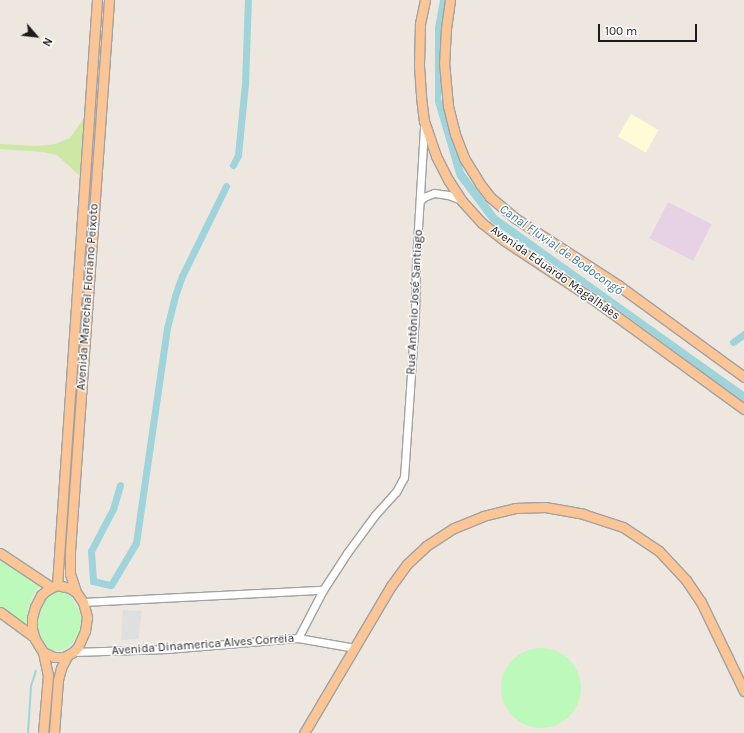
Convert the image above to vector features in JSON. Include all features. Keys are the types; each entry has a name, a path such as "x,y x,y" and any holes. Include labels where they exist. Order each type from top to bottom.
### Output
{"main road":[{"name":"Avenida Marechal Floriano Peixoto","path":"54,586 97,0"},
{"name":"Avenida Marechal Floriano Peixoto","path":"76,592 70,574 70,551 109,0"},
{"name":"Avenida Eduardo Magalhães","path":"425,0 420,24 419,66 424,121 436,156 449,181 462,201 482,223 505,241 597,302 744,409"},
{"name":"Avenida Eduardo Magalhães","path":"450,0 446,28 444,62 448,106 455,134 464,158 490,197 515,218 618,285 744,377"},
{"path":"304,733 391,586 407,564 426,546 454,528 483,516 515,508 545,507 583,514 623,528 650,544 667,558 686,580 701,602 744,691"},
{"path":"0,553 54,586 70,588 76,592 83,602 87,617 85,631 78,647 70,654 61,668 58,680 54,733"},
{"path":"34,637 32,618 35,607 41,595 54,586"},
{"path":"0,612 34,637 43,652 48,675 43,733"},
{"path":"43,652 54,657 70,654"}],"street":[{"name":"Rua Antônio José Santiago","path":"324,590 347,553 402,483 406,464 424,121"},
{"path":"420,201 424,197 434,193 448,195 462,201"},
{"path":"83,602 324,590"},
{"path":"298,638 324,590"},
{"name":"Avenida Dinamerica Alves Correia","path":"70,654 167,649 298,638 355,648"}],"shaded area":[{"path":"631,114 659,130 646,153 618,137"},
{"path":"668,202 712,224 693,261 649,239"},
{"path":"123,610 142,611 138,639 121,640"}],"green space":[{"path":"84,118 80,176 57,155 43,152 0,149 0,144 37,146 55,144 70,138"},
{"path":"0,556 42,583 32,597 27,613 27,625 0,606"},
{"path":"58,590 65,590 72,598 80,612 81,621 79,634 70,646 60,651 51,650 37,639 35,623 42,601 48,594"},
{"path":"541,648 556,651 569,660 578,673 581,688 578,703 569,716 556,725 541,728 526,725 513,716 504,703 501,688 504,673 513,660 526,651"}],"water":[{"path":"440,0 447,0 442,28 441,99 464,172 497,216 744,392 744,403 609,303 491,222 457,177 435,102 435,28"}],"waterway":[{"path":"233,165 238,155 245,84 248,0"},
{"path":"120,485 113,509 91,551 93,581 111,585 136,543 167,328 175,296 182,276 226,186"},
{"path":"733,342 744,334"},
{"path":"28,733 31,686 36,671"}],"water label":[{"name":"Canal Fluvial de Bodocongó","path":"561,250"}]}
